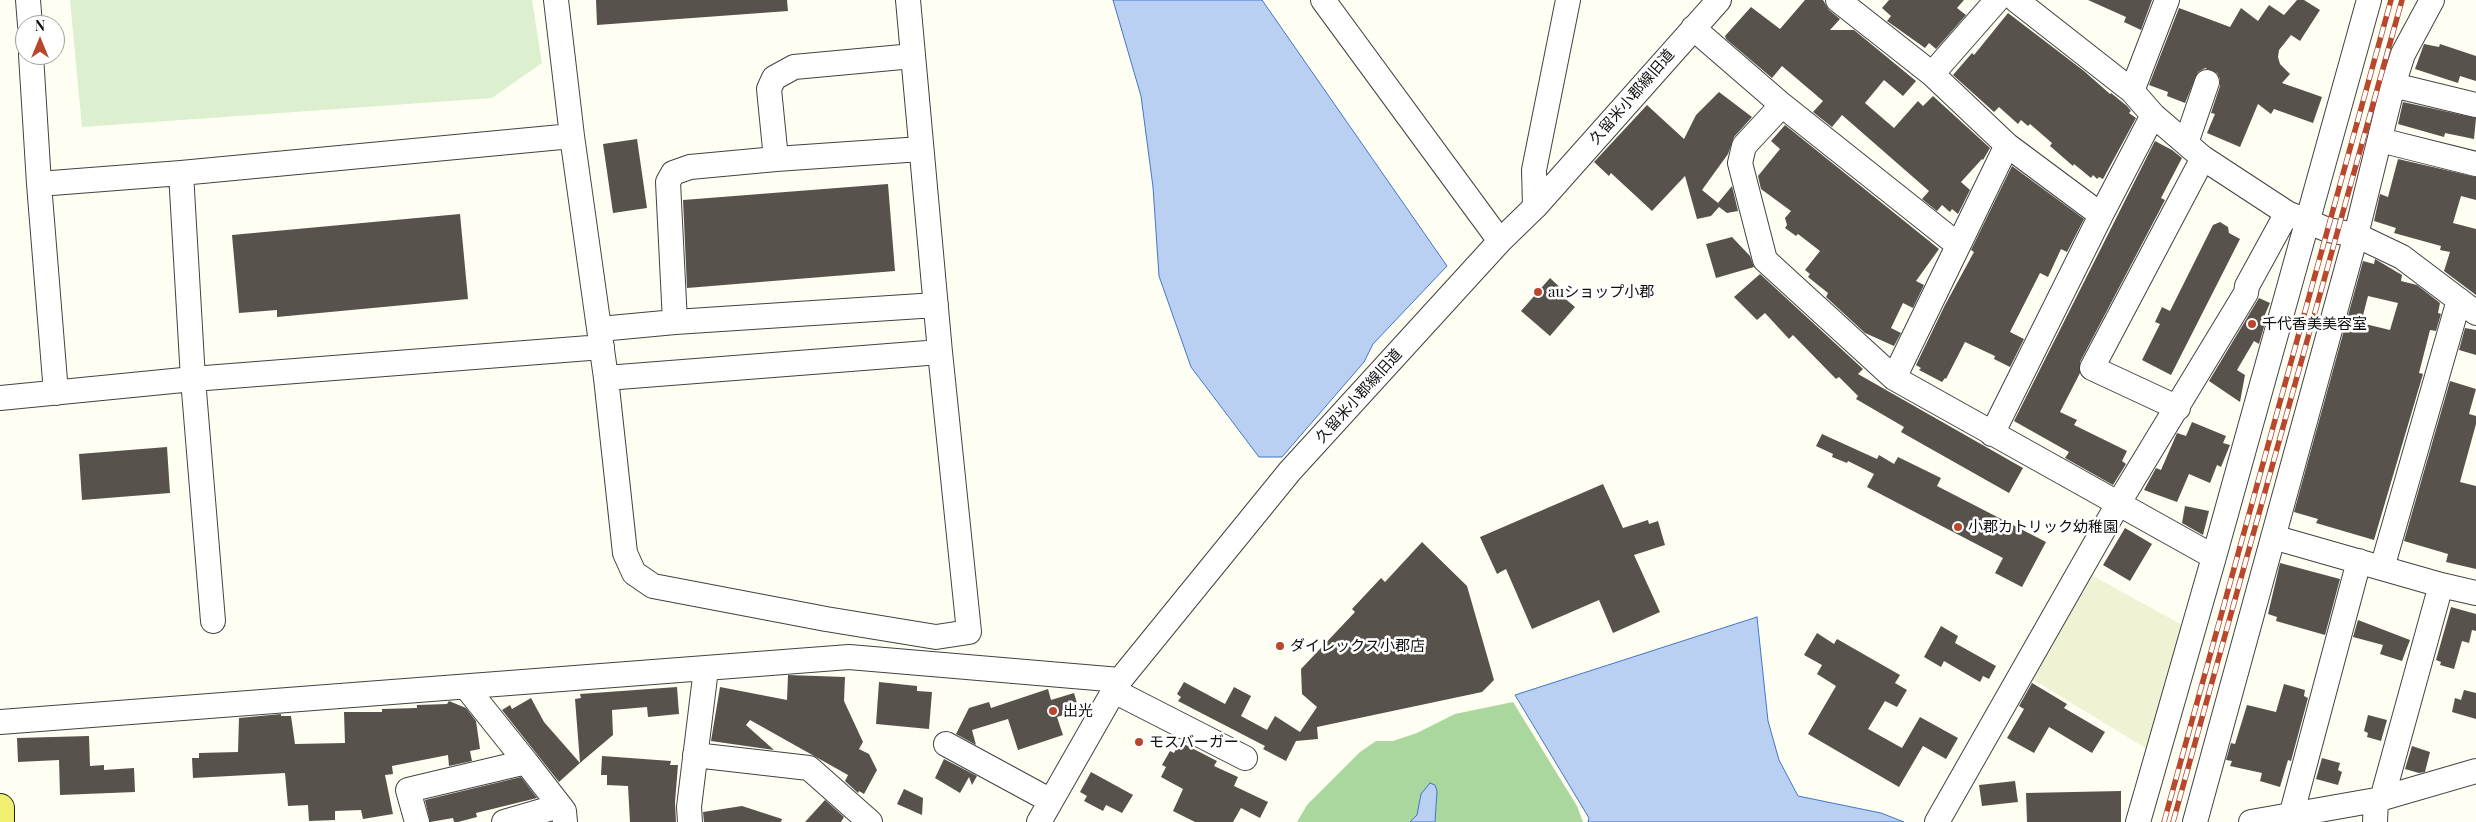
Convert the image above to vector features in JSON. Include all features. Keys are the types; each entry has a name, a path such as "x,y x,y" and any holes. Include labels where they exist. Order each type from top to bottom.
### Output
{"main road":[{"path":"0,808 0,822"}],"street":[{"path":"28,0 29,15"},
{"path":"556,0 572,136 606,378 625,553 634,573 653,586 826,620 936,637 969,632 940,352 908,0"},
{"path":"1324,0 1500,241"},
{"path":"1535,206 1534,170 1568,0"},
{"name":"久留米小郡線旧道","path":"1039,822 1117,685 1290,471 1500,241 1535,206 1719,0"},
{"path":"1838,0 1932,74 2008,145 2100,215"},
{"path":"1932,74 1997,0"},
{"path":"2016,0 2132,91 2153,115 2194,151 2286,213 2328,230 2356,235 2402,257 2467,307 2382,568"},
{"path":"2132,91 2166,0"},
{"path":"2138,822 2369,0"},
{"path":"2195,822 2356,235 2403,54 2432,0"},
{"path":"1693,28 1782,105 1958,245"},
{"path":"776,159 769,89 774,78 794,67 913,56"},
{"path":"32,65 38,184 56,393"},
{"path":"2178,408 2092,368 2194,151 2208,82"},
{"path":"2394,86 2476,105"},
{"path":"1782,105 1744,146 1740,163 1765,260 1894,378 2214,557"},
{"path":"1992,434 2100,215 2153,115"},
{"path":"38,184 181,173 572,136"},
{"path":"2380,140 2476,164"},
{"path":"1894,378 2008,145"},
{"path":"675,322 668,182 674,173 690,167 776,159 921,150"},
{"path":"181,173 193,379 213,621"},
{"path":"1937,822 2118,504 2178,408 2246,292 2247,286 2286,213"},
{"path":"0,398 601,338 675,322 936,305"},
{"path":"606,378 940,352"},
{"path":"2273,537 2441,585 2476,593"},
{"path":"2359,561 2271,820 2378,807 2476,771"},
{"path":"2378,807 2441,585"},
{"path":"0,722 849,657 1117,685 1245,758"},
{"path":"690,822 689,807 706,669"},
{"path":"466,687 526,762 562,814 504,822"},
{"path":"946,744 1051,801"},
{"path":"696,755 809,768 870,822"},
{"path":"417,822 408,790 526,762"}],"green space":[{"path":"70,0 532,0 542,63 492,98 82,127"},
{"path":"2088,573 2182,625 2147,749 2029,677"},
{"path":"1513,702 1577,806 1583,822 1297,822 1307,805 1360,752 1376,741 1393,741 1417,733 1455,714"}],"water":[{"path":"1113,0 1262,0 1447,266 1373,344 1364,362 1282,457 1259,457 1191,367 1159,276 1153,187 1141,96"},
{"path":"1757,617 1768,721 1779,760 1798,796 1881,813 1904,822 1588,822 1589,818 1515,695"},
{"path":"1430,783 1435,785 1437,791 1435,822 1410,822 1417,815 1421,794"}],"building":[{"path":"596,0 787,0 788,11 597,25"},
{"path":"1805,0 1823,0 1829,10 1840,19 1830,30 1854,30 1916,81 1903,96 1884,80 1865,103 1894,128 1918,101 1923,106 1933,96 1990,148 1983,160 1961,182 1970,190 1958,214 1952,209 1950,212 1942,205 1937,211 1922,199 1929,191 1842,115 1832,127 1813,112 1823,101 1782,66 1772,78 1726,39 1725,36 1751,7 1780,29"},
{"path":"1889,0 1964,0 1957,8 1966,15 1936,49 1929,43 1925,48 1887,21 1891,16 1882,8"},
{"path":"2088,0 2152,0 2141,30 2124,22 2126,17"},
{"path":"2297,0 2304,0 2320,10 2300,41 2291,35 2279,50 2278,57 2280,64 2290,74 2282,83 2322,97 2313,123 2274,109 2271,114 2258,104 2240,147 2207,133 2215,114 2211,113 2220,86 2220,79 2217,73 2205,68 2198,72 2185,103 2167,96 2168,92 2149,85 2179,8 2230,27 2241,8 2258,21 2269,5 2284,15"},
{"path":"2008,13 2127,106 2131,111 2129,113 2136,118 2103,179 2099,177 2097,179 2093,175 2091,178 2074,164 2073,166 2050,146 2052,143 2030,124 2028,126 2021,120 2018,124 1999,107 1994,112 1953,75 1972,53 1974,55"},
{"path":"2424,44 2439,47 2440,44 2476,56 2476,81 2460,76 2458,83 2415,69"},
{"path":"1719,92 1752,117 1734,137 1728,154 1702,190 1718,203 1732,186 1738,211 1727,213 1719,207 1711,216 1697,219 1685,176 1652,211 1611,173 1609,176 1594,162 1647,105 1684,139 1696,115"},
{"path":"2403,102 2476,118 2474,139 2445,133 2444,137 2398,124"},
{"path":"1785,125 1939,249 1916,281 1924,285 1913,308 1903,303 1891,328 1901,333 1894,346 1865,333 1826,297 1828,293 1808,277 1810,274 1805,270 1820,251 1798,234 1796,236 1785,228 1787,225 1785,218 1791,211 1761,189 1758,176 1780,149 1771,141"},
{"path":"637,139 647,208 613,213 603,144"},
{"path":"2155,141 2182,158 2161,198 2165,200 2080,362 2080,373 2060,412 2077,420 2074,425 2127,451 2122,461 2126,464 2113,485 2065,458 2069,452 2014,421"},
{"path":"2398,159 2476,177 2476,200 2461,196 2453,223 2476,229 2476,295 2444,271 2450,252 2440,250 2441,246 2394,233 2396,228 2374,221 2380,194 2388,197"},
{"path":"2012,166 2084,219 2067,252 2061,249 2048,277 2040,273 2010,332 2024,339 2010,367 1994,359 1995,356 1965,342 1946,379 1942,382 1919,370 1921,368 1916,365 1945,305 1974,252 1971,250"},
{"path":"888,184 895,271 687,288 683,200"},
{"path":"460,214 468,299 277,317 277,310 239,313 232,235"},
{"path":"2220,222 2228,227 2229,233 2240,239 2171,375 2142,360 2160,324 2155,322 2162,307 2170,311 2213,225"},
{"path":"1732,237 1750,256 1754,267 1716,278 1706,244"},
{"path":"2375,259 2402,275 2401,281 2417,285 2440,303 2438,313 2441,314 2436,331 2430,330 2419,373 2423,374 2374,540 2316,523 2318,519 2294,512 2363,261 2374,264","holes":["2368,296 2398,303 2390,330 2361,323"]},
{"path":"1760,274 1863,369 1858,374 2023,468 2009,493 1901,432 1904,427 1856,399 1858,396 1839,377 1836,379 1793,335 1789,339 1765,313 1757,320 1734,297"},
{"path":"1550,278 1566,293 1562,296 1575,307 1550,336 1521,311"},
{"path":"2259,298 2270,303 2263,319 2266,320 2259,344 2254,341 2237,370 2245,375 2240,402 2209,381"},
{"path":"2465,328 2476,330 2476,355 2459,350"},
{"path":"2450,381 2476,389 2469,414 2476,416 2476,424 2460,482 2476,486 2476,569 2446,562 2448,554 2404,541"},
{"path":"2192,422 2226,436 2223,443 2230,445 2221,467 2217,465 2210,483 2189,474 2177,502 2144,490 2156,468 2161,470 2177,433 2186,436"},
{"path":"1822,434 1877,459 1879,455 1894,464 1898,457 1941,478 1937,486 2046,542 2022,587 1995,573 2003,558 1867,487 1874,474 1848,461 1847,463 1832,457 1833,454 1816,446"},
{"path":"167,447 170,493 82,500 79,454"},
{"path":"1603,484 1623,528 1648,520 1649,524 1658,521 1665,545 1634,555 1660,612 1613,633 1599,600 1532,629 1506,569 1497,574 1480,537"},
{"path":"2185,506 2209,511 2203,535 2182,523"},
{"path":"2125,528 2152,544 2130,581 2103,565"},
{"path":"1422,542 1467,586 1494,680 1482,692 1317,727 1318,739 1296,741 1286,761 1263,749 1265,746 1178,701 1181,697 1177,694 1184,682 1225,704 1234,687 1251,696 1241,716 1267,730 1275,716 1300,732 1317,707 1302,694 1301,669 1355,612 1352,609 1381,578 1385,582"},
{"path":"2280,563 2340,579 2325,635 2276,621 2277,617 2268,614"},
{"path":"2451,607 2476,614 2476,631 2472,630 2469,643 2462,641 2454,669 2440,665 2441,662 2436,660"},
{"path":"2358,620 2410,640 2402,661 2380,654 2383,645 2353,637"},
{"path":"1941,626 1958,636 1955,643 1996,666 1989,679 1983,676 1980,682 1944,661 1941,667 1924,657"},
{"path":"1817,633 1834,644 1837,639 1900,675 1895,683 1907,690 1897,707 1885,701 1868,729 1902,748 1920,717 1958,738 1946,759 1923,746 1899,787 1808,734 1836,686 1817,674 1822,665 1804,655"},
{"path":"788,675 845,677 844,701 863,742 859,749 869,754 877,770 864,794 859,791 858,793 845,781 848,775 750,720 746,725 774,750 711,741 720,687 787,700"},
{"path":"879,682 917,686 917,691 932,692 929,729 876,724"},
{"path":"2032,683 2067,704 2064,708 2105,732 2092,753 2049,727 2034,753 2007,738 2024,709 2019,706"},
{"path":"2284,684 2305,690 2304,696 2308,698 2291,761 2288,760 2280,787 2260,781 2262,773 2230,766 2232,761 2226,760 2231,743 2235,744 2247,705 2276,712"},
{"path":"677,687 679,714 648,717 647,707 612,710 613,735 580,763 575,699 581,698 580,694"},
{"path":"1048,689 1051,700 1074,693 1079,710 1057,717 1063,735 1018,750 1008,719 972,730 976,745 956,734 969,708 989,702 991,708"},
{"path":"2464,690 2476,693 2476,719 2452,712 2455,698 2461,700"},
{"path":"531,698 544,722 580,763 559,782 502,710 510,705 512,709"},
{"path":"449,701 466,708 476,721 480,749 470,751 472,761 449,766 448,755 392,766 393,774 385,775 393,814 363,819 361,810 335,811 335,820 309,821 308,805 288,806 285,773 193,778 192,758 199,758 199,753 238,752 239,718 281,714 281,716 291,716 295,744 345,743 344,712 382,712 382,709 417,708 417,705 447,704"},
{"path":"2368,715 2387,720 2381,741 2367,737 2368,733 2364,731"},
{"path":"89,736 90,766 104,765 104,770 134,768 135,792 60,795 59,760 18,762 17,738"},
{"path":"1180,742 1217,761 1214,766 1238,777 1234,786 1268,802 1260,818 1241,808 1233,822 1195,822 1173,811 1183,789 1161,777 1166,767 1162,765 1170,751 1174,753"},
{"path":"2412,746 2430,752 2425,772 2419,773 2405,769"},
{"path":"602,756 671,761 670,765 678,765 675,802 676,822 630,822 628,786 607,785 607,775 601,775"},
{"path":"2322,758 2340,763 2338,770 2342,772 2338,785 2316,779"},
{"path":"944,759 977,776 972,785 969,777 960,793 935,778"},
{"path":"1091,772 1133,795 1122,813 1106,805 1103,811 1084,801 1087,796 1080,792"},
{"path":"521,777 537,798 476,813 477,817 458,822 454,822 453,818 430,822 425,800"},
{"path":"2015,781 2018,802 1982,806 1979,785"},
{"path":"904,789 923,798 922,815 897,804"},
{"path":"2121,791 2121,822 2027,822 2026,793"},
{"path":"825,800 844,817 841,822 805,822"},
{"path":"742,806 782,819 781,822 704,822 703,812"}],"railway":[{"path":"2164,822 2391,0"},
{"path":"2173,822 2402,0"}],"place":[{"name":"auショップ小郡","path":"1538,292"},
{"name":"千代香美美容室","path":"2252,324"},
{"name":"小郡カトリック幼稚園","path":"1958,527"},
{"name":"ダイレックス小郡店","path":"1280,646"},
{"name":"出光","path":"1053,711"},
{"name":"モスバーガー","path":"1139,742"}]}
